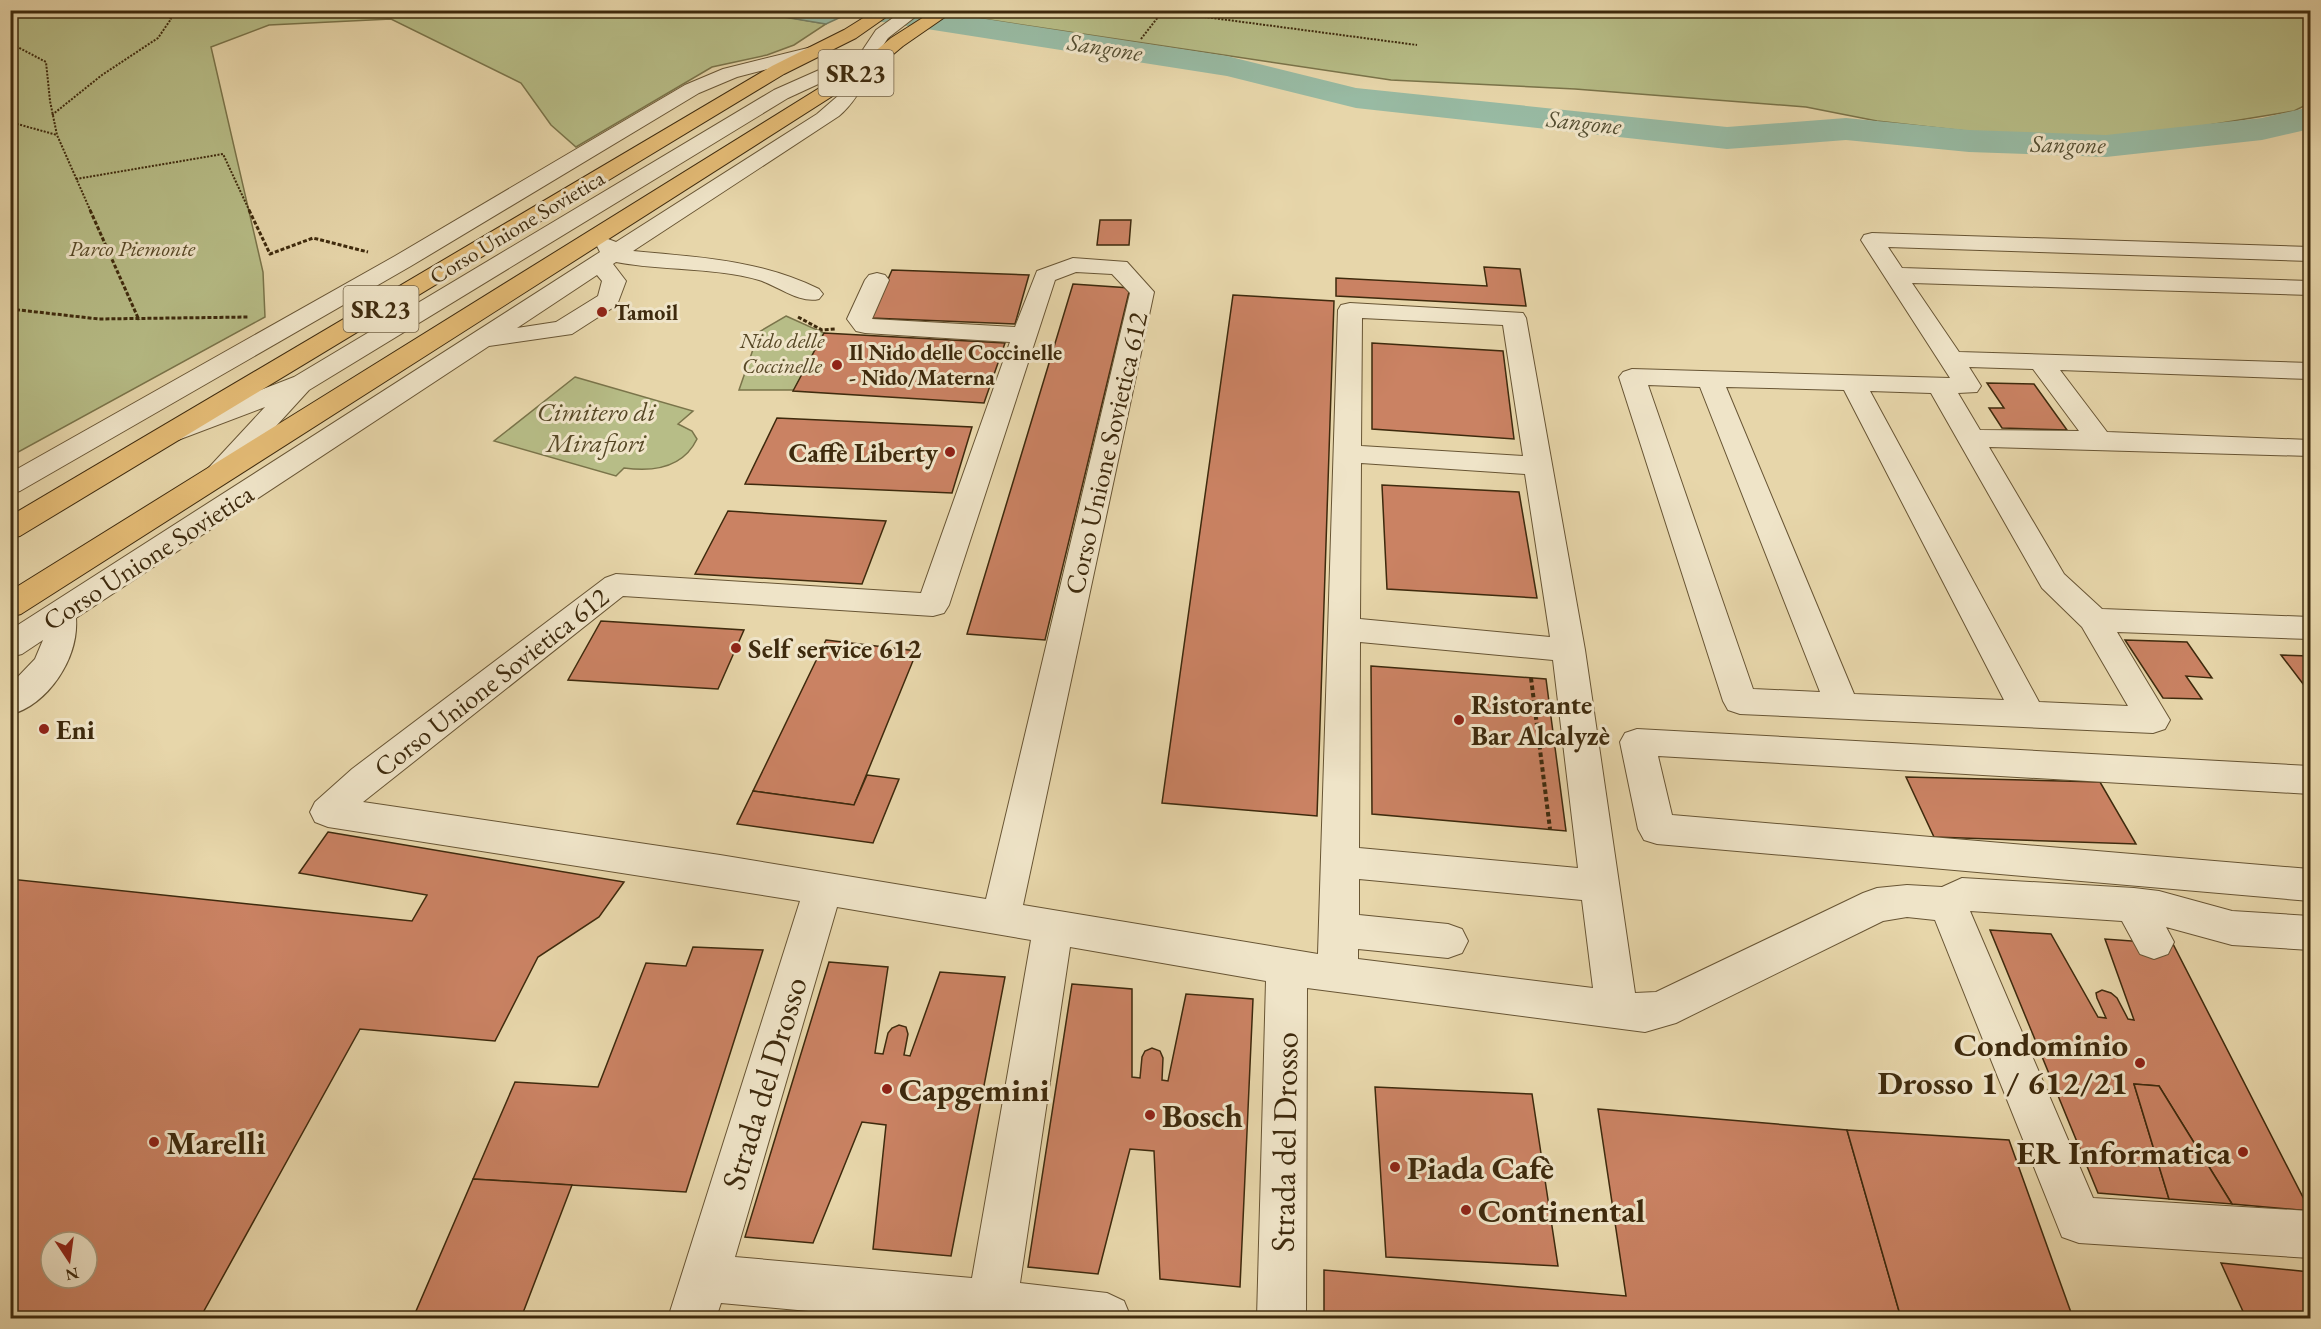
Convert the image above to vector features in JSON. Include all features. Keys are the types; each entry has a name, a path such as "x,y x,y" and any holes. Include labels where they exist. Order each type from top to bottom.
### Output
{"main road":[{"name":"Corso Unione Sovietica","path":"10,529 778,70 855,31 888,10"},
{"name":"Corso Unione Sovietica","path":"865,62 894,38 942,13"},
{"name":"Corso Unione Sovietica","path":"10,606 601,232 823,107"}],"street":[{"path":"894,38 916,11"},
{"path":"781,94 801,74 855,31"},
{"name":"Corso Unione Sovietica","path":"10,485 403,261 698,87 730,73 820,50"},
{"path":"781,94 865,62"},
{"name":"Corso Unione Sovietica","path":"10,646 606,259 823,107 850,95 865,62"},
{"name":"Corso Unione Sovietica","path":"698,87 727,84 751,87 823,107"},
{"name":"Corso Unione Sovietica","path":"303,382 781,94"},
{"name":"Corso Unione Sovietica","path":"601,232 606,259"},
{"path":"2310,254 1872,240 1895,275 1946,372 1971,438 2053,581 2094,621 2153,720 1740,701 1632,377 1853,383 1946,372 2041,362 2310,371"},
{"path":"475,344 563,329 609,300 614,282 606,259 738,268 796,286 811,294"},
{"name":"Corso Unione Sovietica 612","path":"1001,917 1143,292 1119,267 1073,265 1045,276 933,605 616,585 365,779 328,812 823,888 1338,975 1645,1013 1653,1012 1693,985 1864,896 1948,904 1962,894 2134,905 2159,908 2232,928 2310,933"},
{"path":"1895,275 2310,288"},
{"path":"877,280 859,319 865,326 1025,335"},
{"path":"1338,975 1350,310 1514,318 1569,650 1616,1008"},
{"name":"Corso Unione Sovietica","path":"461,320 475,344"},
{"name":"Corso Unione Sovietica","path":"222,404 255,346"},
{"path":"2041,362 2098,441"},
{"path":"1710,379 1842,706"},
{"path":"171,434 303,382"},
{"path":"215,477 303,382"},
{"path":"1853,383 2028,714"},
{"path":"1971,438 2310,448"},
{"path":"1348,454 1538,466"},
{"path":"10,703 29,691 55,655 62,630 60,614"},
{"path":"2094,621 2310,628"},
{"path":"1344,629 1569,650"},
{"path":"2310,780 1636,742 1657,829 2310,885"},
{"path":"1340,862 1600,886"},
{"name":"Strada del Drosso","path":"823,888 699,1298 1107,1318"},
{"path":"1948,904 2079,1220 2310,1235"},
{"path":"2134,905 2154,942"},
{"path":"991,1311 1053,926"},
{"path":"1339,930 1448,941"},
{"name":"Strada del Drosso","path":"1281,1318 1287,966"}],"path":[{"path":"52,115 102,75 158,38 171,19 165,10"},
{"path":"1152,10 1417,45"},
{"path":"1141,39 1162,12"},
{"path":"10,43 46,62 52,115 57,135 139,320"},
{"path":"10,122 57,135"},
{"path":"76,179 224,154 270,254 313,238 403,261"},
{"path":"10,309 49,316 139,320 306,316"},
{"path":"789,312 822,330 865,326"},
{"path":"1531,678 1550,829"}],"green space":[{"name":"Parco Piemonte","path":"746,10 826,24 794,45 767,55 712,67 576,147 551,125 521,83 391,19 269,25 211,47 263,272 265,317 11,456 11,11"},
{"path":"981,10 2310,11 2310,103 2294,111 2203,126 2095,138 1983,133 1877,121 1806,107 1575,89 1391,80 970,17"},
{"name":"Nido delle Coccinelle","path":"786,316 824,333 794,390 739,390 759,332"},
{"name":"Cimitero di Mirafiori","path":"575,377 693,411 678,424 692,431 697,439 691,449 675,462 656,468 624,468 616,476 494,441"}],"shaded area":[{"path":"746,11 854,11 826,24"}],"building":[{"path":"1100,220 1131,220 1129,245 1097,245"},
{"path":"1484,267 1520,269 1526,306 1336,296 1336,278 1487,286"},
{"path":"892,270 1029,275 1015,324 871,318"},
{"path":"1073,284 1130,288 1045,640 967,634"},
{"path":"1233,295 1334,301 1317,816 1162,803"},
{"path":"824,333 1005,343 984,403 793,391"},
{"path":"1372,343 1503,351 1514,439 1372,429"},
{"path":"1987,383 2034,384 2067,430 2002,428 1989,408 2004,408"},
{"path":"777,418 972,427 952,493 745,484"},
{"path":"1382,485 1519,492 1537,598 1387,589"},
{"path":"728,511 886,521 862,584 695,574"},
{"path":"601,621 744,630 718,689 568,680"},
{"path":"826,640 917,651 854,805 753,791"},
{"path":"2125,640 2187,642 2212,678 2186,676 2202,699 2163,698"},
{"path":"2281,655 2310,656 2310,693"},
{"path":"1371,666 1546,679 1566,831 1372,814"},
{"path":"867,775 899,779 873,843 737,824 753,791 854,805"},
{"path":"1906,777 2100,782 2136,844 1934,837"},
{"name":"Marelli","path":"328,832 624,882 599,917 538,957 495,1041 360,1029 200,1318 10,1318 10,879 412,921 427,895 299,873"},
{"name":"Condominio Drosso 1 / 612/21","path":"1990,930 2051,934 2098,1017 2106,1018 2096,993 2102,990 2117,998 2128,1019 2134,1020 2105,939 2173,944 2310,1211 2232,1204 2159,1086 2134,1084 2169,1199 2098,1193"},
{"path":"693,947 763,950 686,1192 473,1179 515,1082 598,1087 646,963 686,966"},
{"name":"Capgemini","path":"829,962 888,967 875,1053 883,1054 888,1033 899,1025 906,1027 908,1034 904,1055 910,1056 940,972 1005,977 951,1256 873,1249 886,1125 862,1122 813,1243 745,1237"},
{"name":"Bosch","path":"1072,984 1132,989 1132,1077 1140,1078 1142,1057 1145,1051 1152,1048 1160,1051 1163,1058 1162,1080 1168,1081 1186,994 1253,999 1240,1287 1160,1279 1154,1151 1130,1149 1098,1274 1028,1267"},
{"path":"2134,1084 2159,1086 2232,1204 2169,1199"},
{"name":"Continental","path":"1375,1087 1532,1094 1558,1266 1386,1257"},
{"path":"1598,1109 1847,1130 1901,1318 1324,1318 1324,1270 1626,1296"},
{"path":"1847,1130 2009,1140 2073,1318 1901,1318"},
{"path":"473,1179 572,1185 521,1318 413,1318"},
{"path":"2221,1263 2310,1272 2310,1318 2246,1318"}],"waterway":[{"name":"Sangone","path":"863,10 1227,66 1356,98 1727,138 1846,129 1969,141 2106,146 2262,129 2310,118"}],"place":[{"name":"Tamoil","path":"602,312"},
{"name":"Il Nido delle Coccinelle - Nido/Materna","path":"837,365"},
{"name":"Caffè Liberty","path":"950,452"},
{"name":"Self service 612","path":"736,648"},
{"name":"Ristorante Bar Alcalyzè","path":"1459,720"},
{"name":"Eni","path":"44,729"},
{"name":"Condominio Drosso 1 / 612/21","path":"2140,1063"},
{"name":"Capgemini","path":"887,1089"},
{"name":"Bosch","path":"1150,1115"},
{"name":"Marelli","path":"154,1142"},
{"name":"ER Informatica","path":"2243,1152"},
{"name":"Piada Cafè","path":"1395,1167"},
{"name":"Continental","path":"1466,1210"}]}
